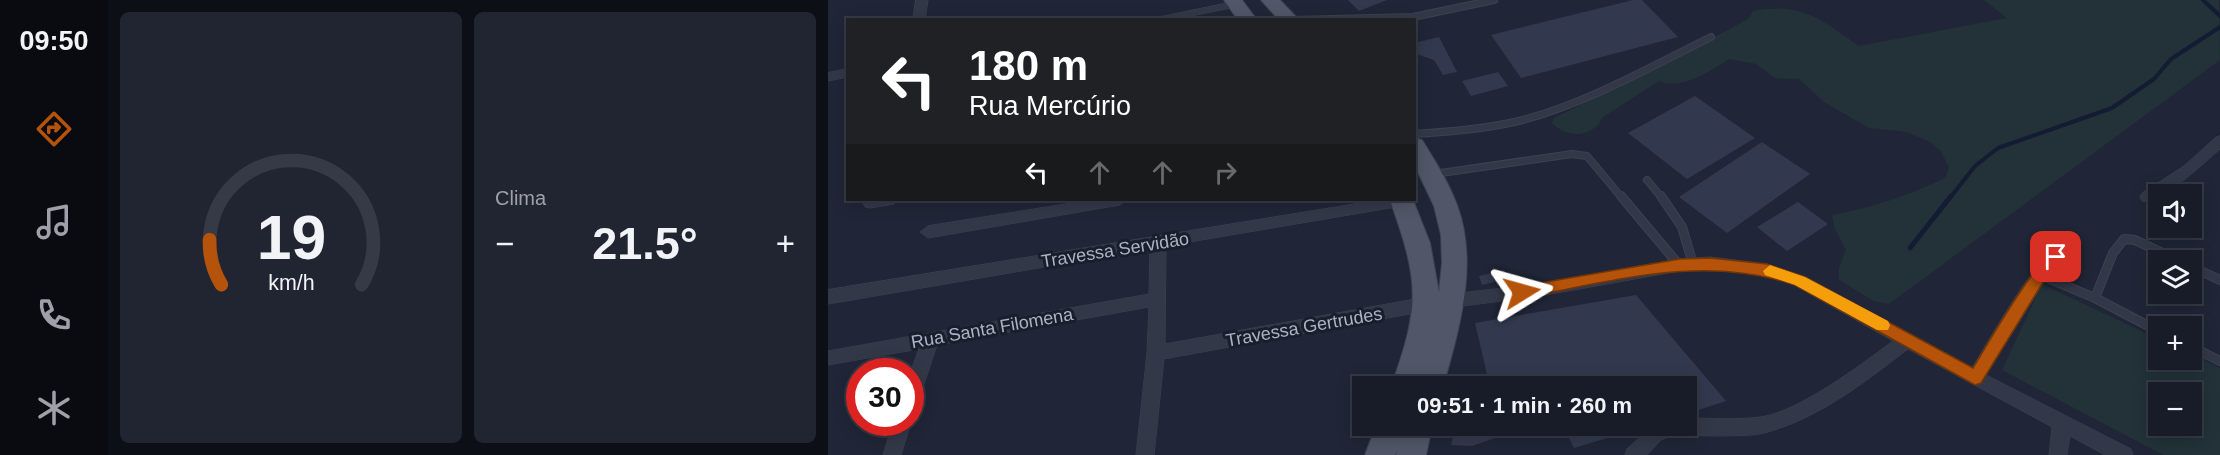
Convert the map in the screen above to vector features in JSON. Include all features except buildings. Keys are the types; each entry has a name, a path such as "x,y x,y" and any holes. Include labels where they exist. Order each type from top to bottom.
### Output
{"main road":[{"path":"1270,0 1290,18"},
{"path":"1235,2 1247,18"},
{"path":"1409,376 1434,309 1455,283 1455,240 1434,174 1416,148"},
{"path":"1403,201 1412,218 1434,309 1445,335 1432,376"},
{"path":"1380,455 1387,436"},
{"path":"1411,455 1415,436"}],"street":[{"path":"919,18 921,1 937,0"},
{"path":"1159,18 1235,2"},
{"path":"828,76 846,73"},
{"path":"2147,197 2189,169 2220,141"},
{"path":"870,202 880,201"},
{"path":"928,232 1114,201"},
{"name":"Travessa Servidão","path":"828,297 1396,201"},
{"path":"1145,455 1156,353 1158,243"},
{"path":"1975,378 2040,275 2056,257"},
{"name":"Travessa Gertrudes","path":"1156,353 1434,309 1686,264 1742,266 1784,275 2124,455"},
{"name":"Rua Santa Filomena","path":"828,358 1156,299"},
{"path":"924,359 931,339"},
{"path":"1634,455 1654,434 1671,427 1762,424 1793,415 1860,376 1908,339"},
{"path":"2058,455 2062,423"},
{"path":"891,455 898,436"}],"lane":[{"path":"1370,18 1424,16 1494,0"},
{"path":"1416,134 1490,126 1535,117 1614,85 1711,37"},
{"path":"1434,174 1572,154 1587,156 1686,264"},
{"path":"1647,180 1680,218 1686,231 1686,264"},
{"path":"2095,298 2113,253 2124,239 2135,240 2156,250"},
{"path":"2202,272 2220,280"},
{"path":"2040,275 2095,298 2148,326"},
{"path":"2202,352 2220,361"}],"shaded area":[{"path":"1984,0 2219,0 2220,60 1889,304 1874,301 1839,280 1839,268 1846,250 1835,229 1832,215 1890,200 1945,178 1949,168 1941,151 1930,142 1907,132 1869,128 1824,102 1799,79 1775,78 1756,64 1729,59 1705,74 1687,81 1668,83 1659,81 1603,117 1599,124 1586,132 1572,134 1552,123 1554,118 1674,59 1748,19 1753,11 1785,9 1798,11 1821,21 1859,46 2007,18"},
{"path":"2042,284 2148,334 2148,370 2202,370 2202,360 2220,368 2220,455 2163,455 2002,370"}],"waterway":[{"path":"2203,0 2220,16"},
{"path":"1950,198 1975,166 1998,148 2112,108 2154,79 2171,59 2220,27"},
{"path":"1910,248 1951,196"}],"slow traffic":[{"path":"1770,271 1800,281 1883,325"}],"route":[{"path":"1522,292 1680,265 1710,263 1767,270 1800,281 1975,378 2040,275 2056,257"}]}
